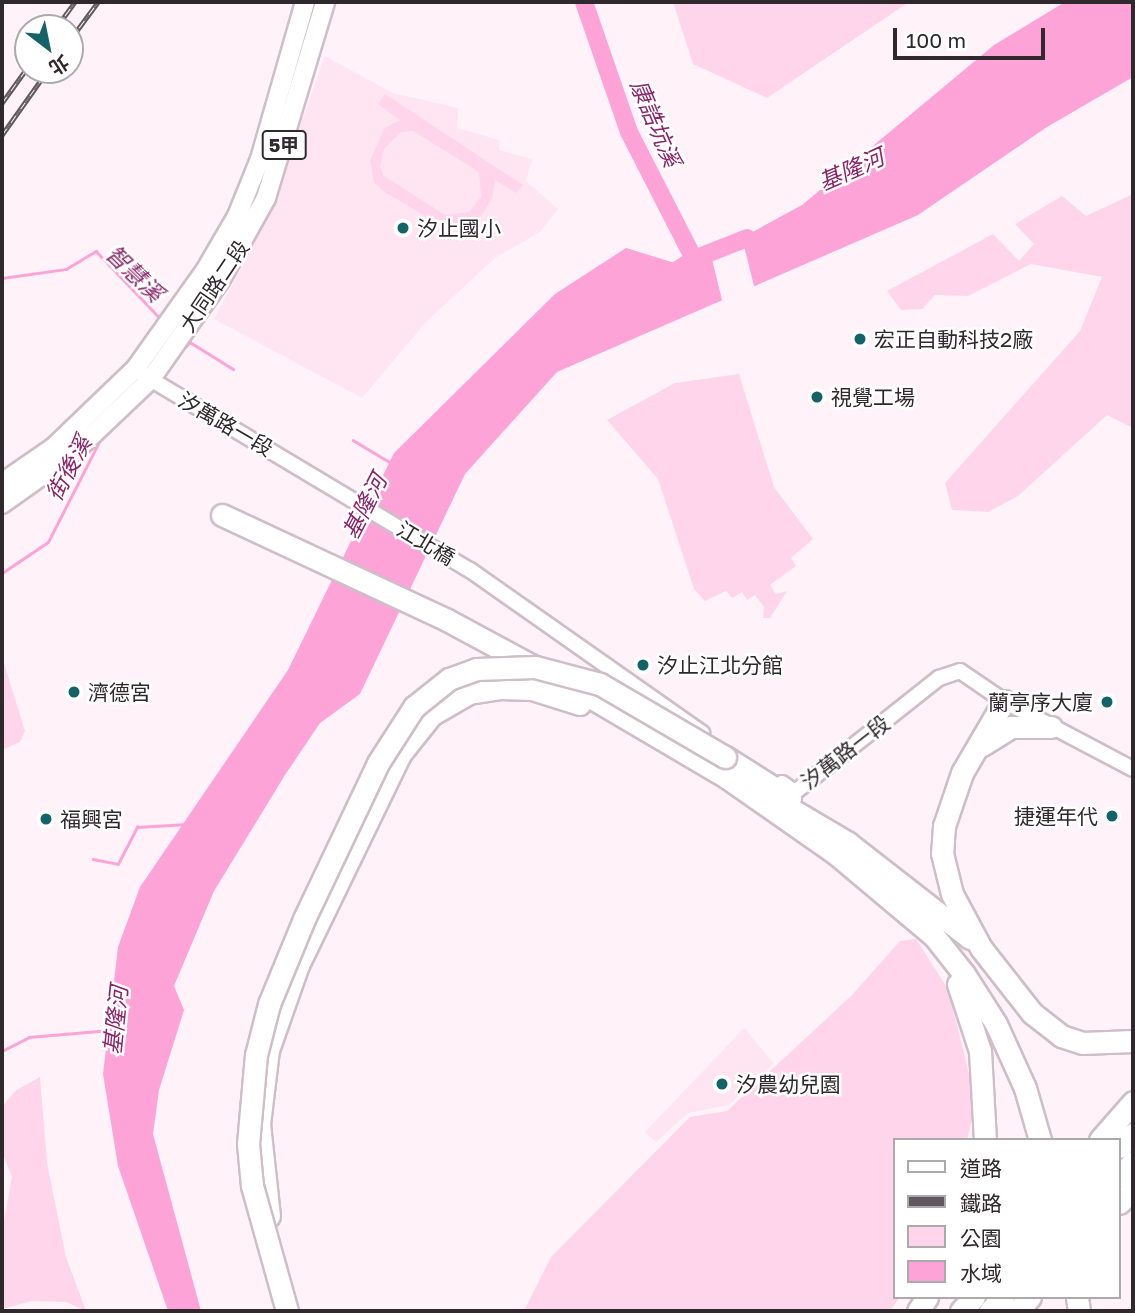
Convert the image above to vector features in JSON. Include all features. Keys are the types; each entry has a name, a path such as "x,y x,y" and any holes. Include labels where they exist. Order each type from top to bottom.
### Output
{"highway":[{"path":"222,515 447,620 634,724 789,797 800,811 883,868 984,983 1020,1047 1046,1138"},
{"path":"287,1311 252,1186 248,1144 256,1055 269,1004 299,930 378,763 414,707 449,679 476,669 535,667 600,684 726,767 835,853 919,911 981,948"},
{"path":"298,1311 265,1202 259,1124 268,1050 293,978 400,754 431,715 469,693 500,688 552,694 634,724"},
{"path":"1004,701 951,801 942,853 952,894 981,948 1032,1013 1062,1036 1104,1045 1133,1041"},
{"path":"972,757 998,732 1024,725 1051,727"},
{"path":"919,911 969,1009 984,1082 985,1138"},
{"path":"1102,1138 1133,1101"}],"main road":[{"path":"304,4 324,4"},
{"name":"大同路二段","path":"2,504 71,455 150,375 196,299 245,198 304,4"},
{"name":"大同路二段","path":"2,483 150,375 152,346 246,240 266,198 324,4"}],"street":[{"name":"汐萬路一段","path":"150,375 317,477"},
{"name":"江北橋","path":"317,477 462,565"},
{"name":"汐萬路一段","path":"462,565 663,706 795,792 939,678 960,671 1004,701 1133,769"}],"shaded area":[{"name":"汐止國小","path":"325,56 393,93 458,108 457,128 499,140 499,150 532,159 526,181 558,209 540,232 495,258 427,321 362,398 214,319 265,224"},
{"name":"汐農幼兒園","path":"744,1028 774,1063 729,1105 688,1113 656,1142 645,1132"}],"green space":[{"path":"673,2 909,2 767,98 693,64"},
{"path":"385,94 523,185 516,193 495,180 492,199 481,216 454,230 445,228 383,191 374,182 370,160 385,128 400,120 378,104","holes":["413,131 479,172 481,197 469,212 445,215 384,176 380,167 384,149 401,132"]},
{"path":"1133,194 1133,428 1107,415 1018,496 988,512 952,510 945,483 1080,331 1102,277 1031,264 968,296 935,295 922,309 901,310 887,291 993,234 1019,261 1034,244 1015,224 1062,196 1086,216"},
{"path":"739,374 774,487 813,539 791,558 796,566 770,585 776,594 787,591 770,618 763,618 764,607 755,595 747,600 742,592 732,598 726,591 705,601 694,589 658,479 607,420 675,383"},
{"path":"2,657 25,731 20,742 2,750"},
{"path":"916,939 948,989 976,1102 967,1138 894,1138 894,1299 899,1299 890,1311 524,1311 551,1257 690,1117 727,1111 851,996 900,941"},
{"path":"40,1077 47,1163 66,1257 86,1311 66,1302 32,1301 2,1309 2,1231 12,1177 2,1152 2,1107 15,1091"}],"water":[{"name":"基隆河","path":"1065,2 1133,2 1133,77 1047,127 918,215 557,372 465,474 360,694 320,723 285,775 214,891 174,986 184,1010 159,1090 153,1134 201,1311 168,1311 118,1166 103,1074 118,947 140,887 288,670 394,453 555,294 626,248 688,267 802,205 994,45"}],"pier":[{"path":"741,234 755,290 723,304 710,251"}],"waterway":[{"name":"康誥坑溪","path":"584,2 629,132 694,259"},
{"name":"基隆河","path":"662,280 694,259 747,238"},
{"name":"智慧溪","path":"2,278 66,269 96,251 163,321"},
{"name":"智慧溪","path":"190,342 233,369"},
{"name":"街後溪","path":"180,352 190,342"},
{"name":"街後溪","path":"2,573 48,542 100,440"},
{"name":"智慧溪","path":"353,440 393,464"},
{"path":"93,859 118,864 137,827 187,824"},
{"path":"2,1051 29,1037 110,1030"}],"railway":[{"path":"66,14 75,2"},
{"path":"84,21 98,2"},
{"path":"2,103 16,84"},
{"path":"2,135 38,84"}],"place":[{"name":"汐止國小","path":"403,228"},
{"name":"宏正自動科技2廠","path":"860,339"},
{"name":"視覺工場","path":"817,397"},
{"name":"汐止江北分館","path":"643,665"},
{"name":"濟德宮","path":"74,692"},
{"name":"蘭亭序大廈","path":"1107,702"},
{"name":"捷運年代","path":"1112,816"},
{"name":"福興宮","path":"46,819"},
{"name":"汐農幼兒園","path":"722,1084"}]}
